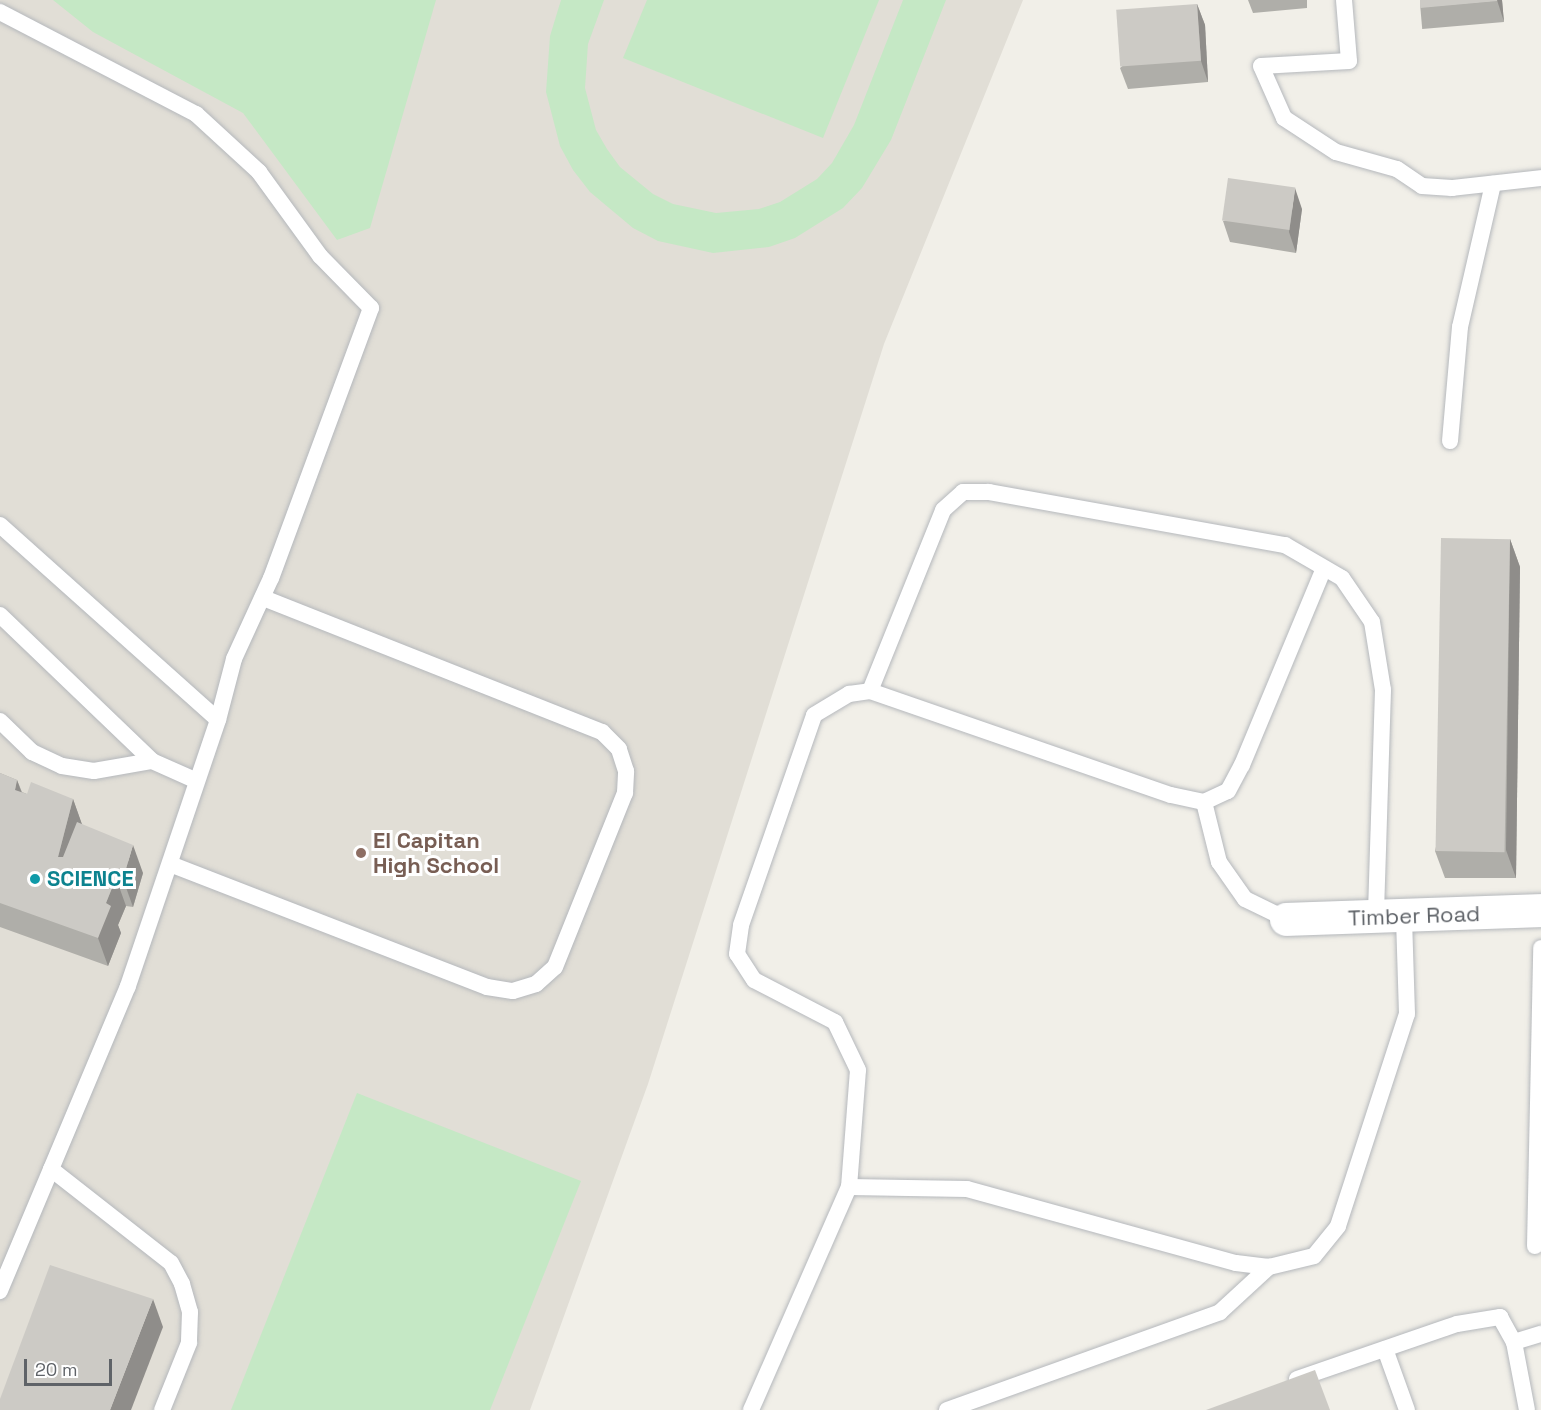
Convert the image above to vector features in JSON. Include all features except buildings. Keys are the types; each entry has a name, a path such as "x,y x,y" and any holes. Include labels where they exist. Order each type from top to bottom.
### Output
{"street":[{"name":"Timber Road","path":"1286,919 1390,918 1541,910"}],"lane":[{"path":"1344,0 1349,61 1261,66 1284,118 1336,152 1397,169 1422,186 1452,188 1541,178"},
{"path":"0,12 196,114 259,172 320,256 371,308 262,598 234,659 218,720 128,986 0,1291"},
{"path":"1450,441 1460,327 1493,184"},
{"path":"849,1187 967,1189 1236,1263 1269,1267 1314,1256 1338,1226 1407,1014 1390,918 1383,690 1372,622 1342,578 1285,545 989,492 963,492 943,510 870,691"},
{"path":"0,525 218,720"},
{"path":"751,1410 849,1187 858,1070 835,1022 754,980 737,954 741,925 814,715 849,694 870,691 1171,795 1204,802 1228,791 1242,765 1324,568"},
{"path":"170,864 487,987 513,991 536,984 555,967 625,793 626,771 619,749 602,732 262,598"},
{"path":"0,615 152,761 197,781"},
{"path":"0,721 32,752 62,766 94,771 152,761"},
{"path":"1204,802 1219,862 1245,899 1286,919"},
{"path":"1535,1246 1541,948"},
{"path":"51,1169 171,1263 182,1284 190,1312 189,1343 162,1410"},
{"path":"948,1410 1220,1312 1269,1267"},
{"path":"1286,1383 1385,1348 1492,1316 1500,1317 1507,1323 1515,1342 1527,1410"},
{"path":"1515,1342 1541,1334"},
{"path":"1385,1348 1407,1410"}],"shaded area":[{"name":"El Capitan High School","path":"0,0 1023,0 884,344 648,1084 530,1410 0,1410"}],"green space":[{"path":"53,0 436,0 370,228 337,240 243,113 93,32"},
{"path":"561,0 604,0 588,44 585,88 596,130 620,167 653,194 673,204 716,213 759,209 780,202 817,179 832,163 854,125 903,0 946,0 891,140 862,188 843,208 795,238 769,247 713,253 658,241 633,228 590,192 573,170 560,146 546,92 550,36"},
{"path":"647,0 879,0 823,138 623,58"},
{"path":"357,1093 581,1181 490,1410 231,1410"}],"place":[{"name":"El Capitan High School","path":"361,853"},
{"name":"SCIENCE","path":"35,879"}]}
